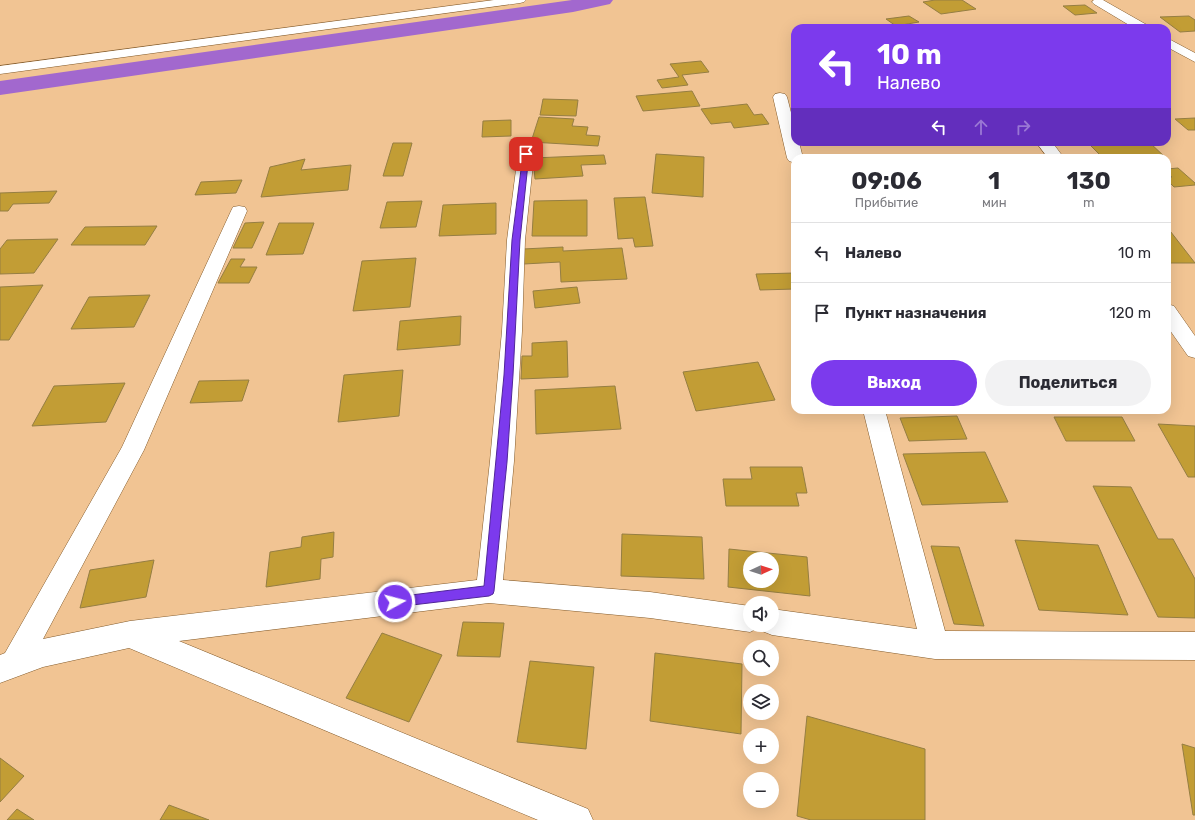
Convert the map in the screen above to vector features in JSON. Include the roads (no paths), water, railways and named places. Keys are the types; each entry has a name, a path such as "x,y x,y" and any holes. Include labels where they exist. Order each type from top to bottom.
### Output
{"street":[{"path":"0,70 520,0"},
{"path":"1098,2 1136,24"},
{"path":"1171,44 1195,58"},
{"path":"780,97 791,142"},
{"path":"489,591 512,331 516,240 526,154"},
{"path":"8,666 132,450 239,211"},
{"path":"1171,317 1195,351"},
{"path":"875,414 935,645"},
{"path":"8,666 43,653 130,634 489,591 650,605 743,618"},
{"path":"779,623 935,645 1195,646"},
{"path":"130,634 577,820"},
{"path":"1145,646 1195,660"}],"waterway":[{"path":"0,88 573,6 603,0"}]}
